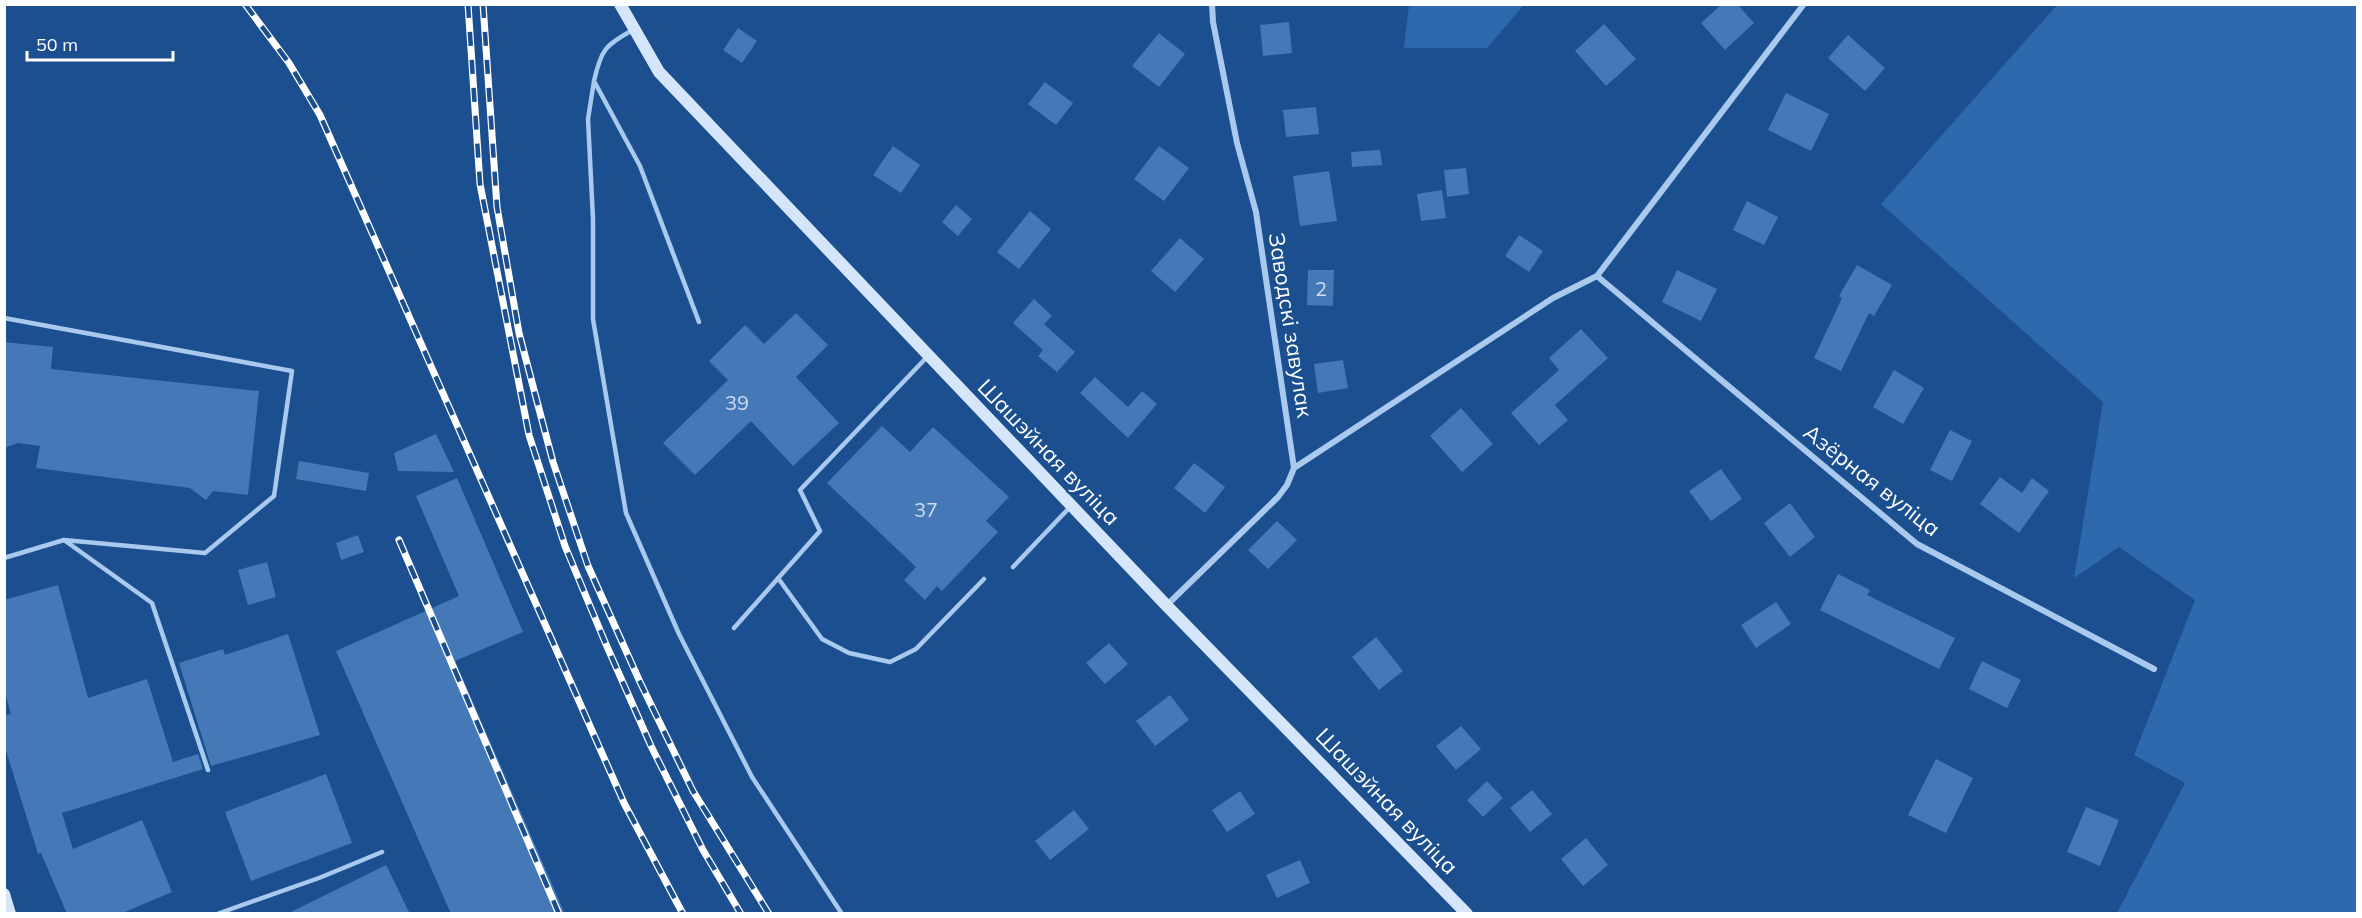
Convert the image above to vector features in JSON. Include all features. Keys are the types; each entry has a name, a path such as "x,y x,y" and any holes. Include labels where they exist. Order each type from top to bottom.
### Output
{"main road":[{"name":"Шашэйная вуліца","path":"620,4 659,72 1166,605 1467,914"},
{"path":"4,894 10,914"}],"street":[{"name":"Заводскі завулак","path":"1212,4 1213,22 1237,143 1256,212 1293,468"},
{"path":"1166,605 1278,497 1287,485 1293,468 1553,298 1596,276 1804,4"},
{"name":"Азёрная вуліца","path":"1596,276 1917,544 2154,669"}],"lane":[{"path":"633,30 608,43 600,55 588,119 593,319 627,513 679,634 752,777 842,914"},
{"path":"594,81 640,166 699,322"},
{"path":"4,318 292,371 274,496 205,553 64,540 4,558"},
{"path":"734,628 820,531 800,490 928,356"},
{"path":"1013,567 1071,506"},
{"path":"64,540 152,603 208,770"},
{"path":"778,578 822,639 849,653 890,662 916,649 984,579"},
{"path":"217,914 319,878 382,852"}],"shaded area":[{"path":"1409,4 1524,5 1487,48 1404,48"},
{"path":"2057,5 2357,5 2357,913 2117,913 2185,783 2134,755 2195,600 2119,547 2074,578 2103,402 1881,204"}],"building":[{"path":"1722,4 1737,4 1754,23 1725,50 1701,23"},
{"path":"1289,22 1292,53 1263,56 1260,25"},
{"path":"1604,24 1636,59 1606,86 1575,51"},
{"path":"738,28 757,41 742,63 723,50"},
{"path":"1159,33 1185,54 1159,87 1132,66"},
{"path":"1848,35 1885,68 1865,91 1828,58"},
{"path":"1045,82 1073,103 1056,125 1028,104"},
{"path":"1786,93 1829,114 1811,151 1768,130"},
{"path":"1316,107 1319,134 1286,137 1283,110"},
{"path":"893,146 920,165 901,193 873,175"},
{"path":"1159,146 1189,168 1164,201 1134,179"},
{"path":"1380,150 1382,165 1352,167 1351,152"},
{"path":"1466,168 1469,194 1447,197 1444,170"},
{"path":"1329,171 1337,221 1300,226 1293,176"},
{"path":"1442,190 1446,218 1421,221 1417,194"},
{"path":"1747,201 1778,217 1764,245 1733,230"},
{"path":"956,205 972,219 958,236 942,222"},
{"path":"1030,211 1051,229 1019,269 997,252"},
{"path":"1519,235 1543,251 1529,272 1505,256"},
{"path":"1180,238 1204,259 1175,292 1151,271"},
{"path":"1857,265 1892,285 1874,316 1869,313 1841,371 1814,358 1842,298 1839,296"},
{"path":"1308,270 1334,270 1333,306 1307,305"},
{"path":"1677,270 1717,289 1701,321 1662,302"},
{"path":"1034,299 1052,316 1044,324 1075,352 1057,372 1038,356 1043,350 1013,323"},
{"path":"796,313 828,345 796,377 839,423 793,466 751,421 695,475 663,443 728,380 709,361 745,325 764,344"},
{"path":"1581,329 1608,358 1555,405 1568,420 1539,445 1511,413 1559,370 1549,358"},
{"path":"4,342 53,347 51,369 259,391 248,495 213,491 206,500 190,488 36,468 40,446 18,443 4,448"},
{"path":"1343,360 1348,388 1318,393 1314,364"},
{"path":"1894,370 1924,388 1903,424 1873,407"},
{"path":"1095,377 1128,407 1142,391 1157,404 1128,438 1080,393"},
{"path":"1461,408 1493,444 1462,472 1430,436"},
{"path":"882,426 910,452 933,427 1009,497 986,521 998,532 942,591 937,586 925,600 904,580 916,567 827,483"},
{"path":"1950,430 1972,441 1952,481 1930,470"},
{"path":"436,434 454,472 398,471 394,453"},
{"path":"299,461 369,473 366,491 296,479"},
{"path":"1194,463 1225,487 1205,513 1174,488"},
{"path":"1721,469 1742,499 1711,521 1689,491"},
{"path":"2000,477 2022,493 2032,478 2049,491 2019,533 1980,504"},
{"path":"457,478 523,632 455,661 565,914 451,914 336,651 459,596 416,496"},
{"path":"1790,503 1815,537 1790,557 1764,523"},
{"path":"1277,521 1297,540 1268,569 1248,550"},
{"path":"358,535 364,552 341,560 336,543"},
{"path":"267,562 276,597 248,605 238,570"},
{"path":"1838,574 1870,590 1867,595 1955,638 1939,669 1820,610"},
{"path":"58,585 88,698 147,679 173,762 198,754 203,769 62,813 73,849 142,820 172,892 120,914 67,914 41,853 38,854 4,744 4,716 11,714 4,690 4,600"},
{"path":"1776,602 1791,624 1756,648 1741,625"},
{"path":"288,634 320,735 211,766 179,663 223,649 225,655"},
{"path":"1376,637 1403,671 1379,690 1352,657"},
{"path":"1109,643 1128,664 1105,684 1086,663"},
{"path":"1982,661 2021,680 2007,708 1969,689"},
{"path":"1170,695 1189,720 1155,746 1136,721"},
{"path":"1461,726 1481,749 1456,770 1436,746"},
{"path":"1936,759 1973,778 1946,833 1908,815"},
{"path":"326,774 352,843 251,881 225,812"},
{"path":"1487,781 1503,798 1483,817 1467,800"},
{"path":"1532,790 1552,814 1530,832 1510,808"},
{"path":"1240,791 1255,814 1227,832 1212,810"},
{"path":"2086,807 2119,820 2100,866 2067,852"},
{"path":"1074,810 1089,829 1050,860 1035,841"},
{"path":"1586,838 1608,865 1583,886 1561,859"},
{"path":"1300,860 1310,883 1277,898 1266,875"},
{"path":"386,865 410,914 287,914"}],"railway":[{"path":"245,4 289,63 320,115 624,803 683,914"},
{"path":"468,4 480,184 529,435 565,546 651,746 703,850 741,914"},
{"path":"483,4 497,207 519,333 553,462 588,566 640,682 693,791 769,914"},
{"path":"399,540 559,914"}]}
